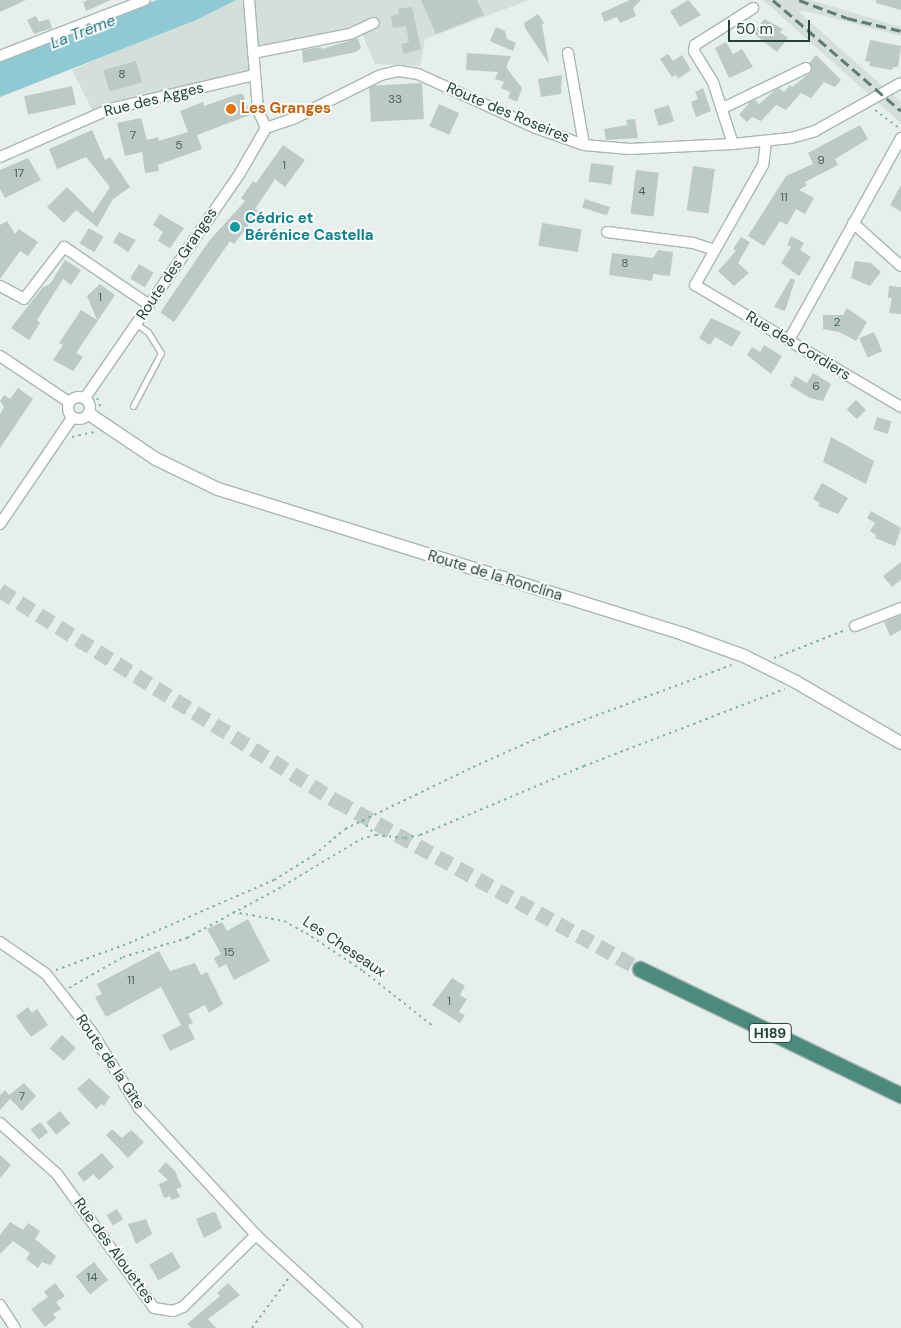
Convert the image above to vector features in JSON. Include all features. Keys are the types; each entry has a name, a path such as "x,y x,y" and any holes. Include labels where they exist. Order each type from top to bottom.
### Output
{"highway":[{"name":"H189","path":"640,969 901,1095"}],"street":[{"path":"0,56 145,0"},
{"path":"249,0 258,110 266,128"},
{"path":"733,144 723,108 713,82 694,51 694,45 753,8"},
{"path":"253,53 350,34 374,23"},
{"path":"568,53 584,145"},
{"path":"723,108 806,68"},
{"name":"Route des Roseires","path":"266,128 295,118 381,74 399,70 418,74 536,128 584,145 630,149 766,142 814,131 901,83"},
{"name":"Rue des Agges","path":"0,157 110,109 254,75"},
{"name":"Route des Granges","path":"85,398 240,173 266,128"},
{"path":"789,340 901,138"},
{"path":"607,232 693,243 714,250 763,166 766,142"},
{"path":"853,223 901,266"},
{"path":"0,286 24,299 64,247 148,304"},
{"name":"Rue des Cordiers","path":"714,250 694,285 901,407"},
{"path":"0,356 70,402"},
{"path":"78,397 85,398 90,406 89,414 81,420 72,418 68,410 70,402 78,397"},
{"name":"Route de la Ronclina","path":"89,414 156,459 218,490 682,634 744,656 796,682 901,743"},
{"path":"0,524 72,418"},
{"path":"855,626 901,608"},
{"name":"Route de la Gîte","path":"0,942 46,974 62,991 139,1108 256,1234 357,1328"},
{"name":"Rue des Alouettes","path":"0,1123 57,1174 154,1308 173,1311 183,1307 256,1234"},
{"path":"0,1305 15,1328"}],"lane":[{"path":"133,406 161,352 148,332 136,324"}],"path":[{"path":"871,107 901,129"},
{"path":"62,432 70,437 100,431 104,424"},
{"path":"771,659 855,626"},
{"path":"46,974 129,943 274,880 362,820 547,734 740,662 744,656"},
{"path":"62,991 123,957 186,938 231,912 284,886 361,839 376,835 405,838 420,835 584,766 782,691 796,682"},
{"path":"362,820 376,835"},
{"name":"Les Cheseaux","path":"231,912 276,919 306,933 363,971 433,1026"},
{"path":"252,1328 281,1291 294,1268"}],"shaded area":[{"path":"236,0 529,0 425,39 420,66 375,64 361,31 253,53 254,75 94,113 72,70"},
{"path":"763,0 810,0 901,27 901,36 802,10 800,13 901,102 901,123"}],"water":[{"name":"La Trême","path":"157,0 236,0 196,20 0,97 0,61"}],"building":[{"path":"0,0 26,0 0,12"},
{"path":"88,0 111,0 86,11 83,2"},
{"path":"421,0 477,0 484,15 436,34"},
{"path":"630,0 641,0 633,8 636,16 620,23 617,17 604,22 601,13"},
{"path":"688,0 701,15 680,27 670,11"},
{"path":"876,0 901,0 901,10 876,3"},
{"path":"412,7 421,49 404,54 401,44 409,42 406,26 393,28 391,16 399,14 398,9"},
{"path":"538,14 544,23 542,25 549,64 525,28 524,23"},
{"path":"36,16 39,22 49,19 52,28 34,34 27,20"},
{"path":"764,19 783,29 780,32 788,38 777,52 753,33"},
{"path":"496,27 505,31 507,39 516,43 513,51 490,41"},
{"path":"358,38 361,48 356,52 303,63 302,50 321,47 322,49"},
{"path":"870,40 901,46 898,67 893,67 892,70 869,66 870,62 865,61"},
{"path":"726,42 733,54 742,49 753,67 729,78 715,48"},
{"path":"467,53 511,56 506,67 522,88 517,102 508,98 510,92 501,88 504,82 495,79 498,72 466,70"},
{"path":"668,54 673,61 682,55 691,70 678,79 676,75 672,77 660,59"},
{"path":"816,55 841,80 835,87 824,82 811,98 801,93 786,110 776,105 761,121 752,117 747,122 739,115 750,102 755,100 759,104 775,90 779,88 784,92 790,85 792,87 811,72 810,62"},
{"path":"136,61 142,82 109,92 103,70"},
{"path":"562,75 561,94 541,97 538,79"},
{"path":"422,83 424,119 371,122 369,86"},
{"path":"72,86 76,105 28,115 24,96"},
{"path":"703,88 711,111 696,117 691,102 698,99 695,92"},
{"path":"243,94 250,115 197,135 202,149 158,165 159,171 145,173 142,152 125,156 117,123 141,118 147,140 158,137 159,141 188,132 180,111 203,102 204,106"},
{"path":"439,104 459,113 449,135 429,126"},
{"path":"669,105 674,121 659,126 654,110"},
{"path":"635,119 638,138 606,140 604,129 627,125 626,120"},
{"path":"860,125 868,139 835,159 838,165 805,182 807,185 799,190 814,198 805,214 796,209 787,225 780,221 764,246 748,236 786,176 813,164 808,153"},
{"path":"92,130 105,160 110,157 130,187 113,199 97,227 76,210 64,223 47,207 67,187 93,213 110,187 86,157 57,169 49,149"},
{"path":"283,145 305,160 285,187 275,179 255,209 259,211 234,244 230,241 174,322 161,313 162,310 209,241 245,201 241,198 253,181 256,183"},
{"path":"28,158 41,180 5,198 0,189 0,170"},
{"path":"591,163 614,166 612,185 589,182"},
{"path":"693,166 715,169 709,214 687,211"},
{"path":"636,170 659,173 653,216 631,214"},
{"path":"901,185 901,212 890,205"},
{"path":"585,199 610,207 607,216 582,208"},
{"path":"160,214 184,228 170,248 158,241 163,232 153,225"},
{"path":"7,221 15,234 19,229 38,242 28,256 20,251 0,279 0,225"},
{"path":"542,223 582,229 578,252 538,246"},
{"path":"89,228 104,237 94,252 80,243"},
{"path":"119,232 136,240 128,252 113,242"},
{"path":"791,236 804,243 800,250 811,257 799,276 781,263 791,247 787,245"},
{"path":"741,237 750,242 738,263 749,273 734,286 718,271 736,251 733,249"},
{"path":"658,250 673,252 670,276 653,274 652,281 609,275 612,253 653,258"},
{"path":"65,260 81,270 71,285 63,279 37,320 40,323 29,340 11,328 43,287 50,284"},
{"path":"855,261 871,263 881,272 870,286 851,278"},
{"path":"139,264 154,273 145,287 130,279"},
{"path":"791,278 795,280 785,311 774,307"},
{"path":"100,284 115,295 76,353 83,357 73,371 53,360 63,345 59,343 81,310 97,320 87,296"},
{"path":"889,286 901,287 901,314 889,313 892,298 888,298"},
{"path":"847,308 867,322 856,341 839,332 823,329 823,315 843,315"},
{"path":"711,318 741,332 732,347 715,337 710,345 699,338"},
{"path":"874,332 882,351 867,358 859,338"},
{"path":"764,345 782,356 771,374 747,355 752,347 760,352"},
{"path":"813,373 831,384 823,401 810,398 790,386 795,376 807,383"},
{"path":"18,388 33,399 0,448 0,414 4,407 0,401 4,395 10,399"},
{"path":"856,400 866,410 857,419 847,409"},
{"path":"877,417 891,421 888,434 873,429"},
{"path":"831,437 874,461 866,484 823,462"},
{"path":"822,483 848,498 838,514 818,506 820,503 813,499"},
{"path":"871,511 901,528 895,546 875,538 876,535 870,531 875,523 867,518"},
{"path":"901,562 901,580 892,587 883,576"},
{"path":"901,615 901,630 890,636 884,622"},
{"path":"248,919 270,961 234,980 226,964 219,968 214,958 221,954 207,929 222,922 227,931"},
{"path":"159,951 170,971 195,963 201,975 207,972 223,1004 209,1013 205,1005 188,1014 193,1023 188,1025 195,1039 170,1051 162,1035 181,1025 161,987 106,1017 95,997 102,994 97,984"},
{"path":"452,978 465,986 460,995 467,999 459,1012 465,1015 460,1023 432,1005"},
{"path":"28,1007 32,1013 37,1009 48,1025 31,1037 16,1016"},
{"path":"62,1035 76,1048 64,1061 50,1048"},
{"path":"89,1078 110,1097 104,1106 102,1104 96,1109 77,1089"},
{"path":"24,1083 36,1096 22,1111 10,1099 0,1110 0,1095 5,1090 9,1095"},
{"path":"60,1111 70,1123 56,1135 46,1123"},
{"path":"40,1122 48,1132 39,1140 31,1130"},
{"path":"112,1129 122,1138 131,1130 144,1142 128,1158 106,1135"},
{"path":"102,1153 114,1167 99,1180 93,1174 84,1182 77,1173"},
{"path":"0,1155 11,1165 0,1178"},
{"path":"166,1162 175,1171 182,1187 176,1189 180,1197 171,1200 170,1196 164,1198 159,1184 168,1180 158,1171"},
{"path":"117,1209 123,1219 113,1225 107,1215"},
{"path":"213,1212 216,1213 222,1228 204,1238 196,1219"},
{"path":"146,1219 152,1234 136,1244 128,1224"},
{"path":"10,1222 23,1230 28,1223 40,1231 35,1239 56,1256 51,1265 42,1262 38,1268 26,1259 30,1253 13,1241 0,1254 0,1235"},
{"path":"172,1252 181,1268 158,1280 149,1265"},
{"path":"94,1262 108,1280 90,1294 76,1276"},
{"path":"55,1283 65,1296 56,1302 61,1309 53,1314 56,1318 45,1327 31,1309 48,1297 44,1292"},
{"path":"228,1283 240,1295 208,1319 216,1328 192,1328 187,1324 220,1296 217,1293"}],"tunnel":[{"path":"0,590 337,801 640,969"}],"railway":[{"path":"773,0 901,111"},
{"path":"799,0 847,18 901,31"}],"place":[{"name":"Les Granges","path":"231,109"},
{"name":"Cédric et Bérénice Castella","path":"235,227"}]}
